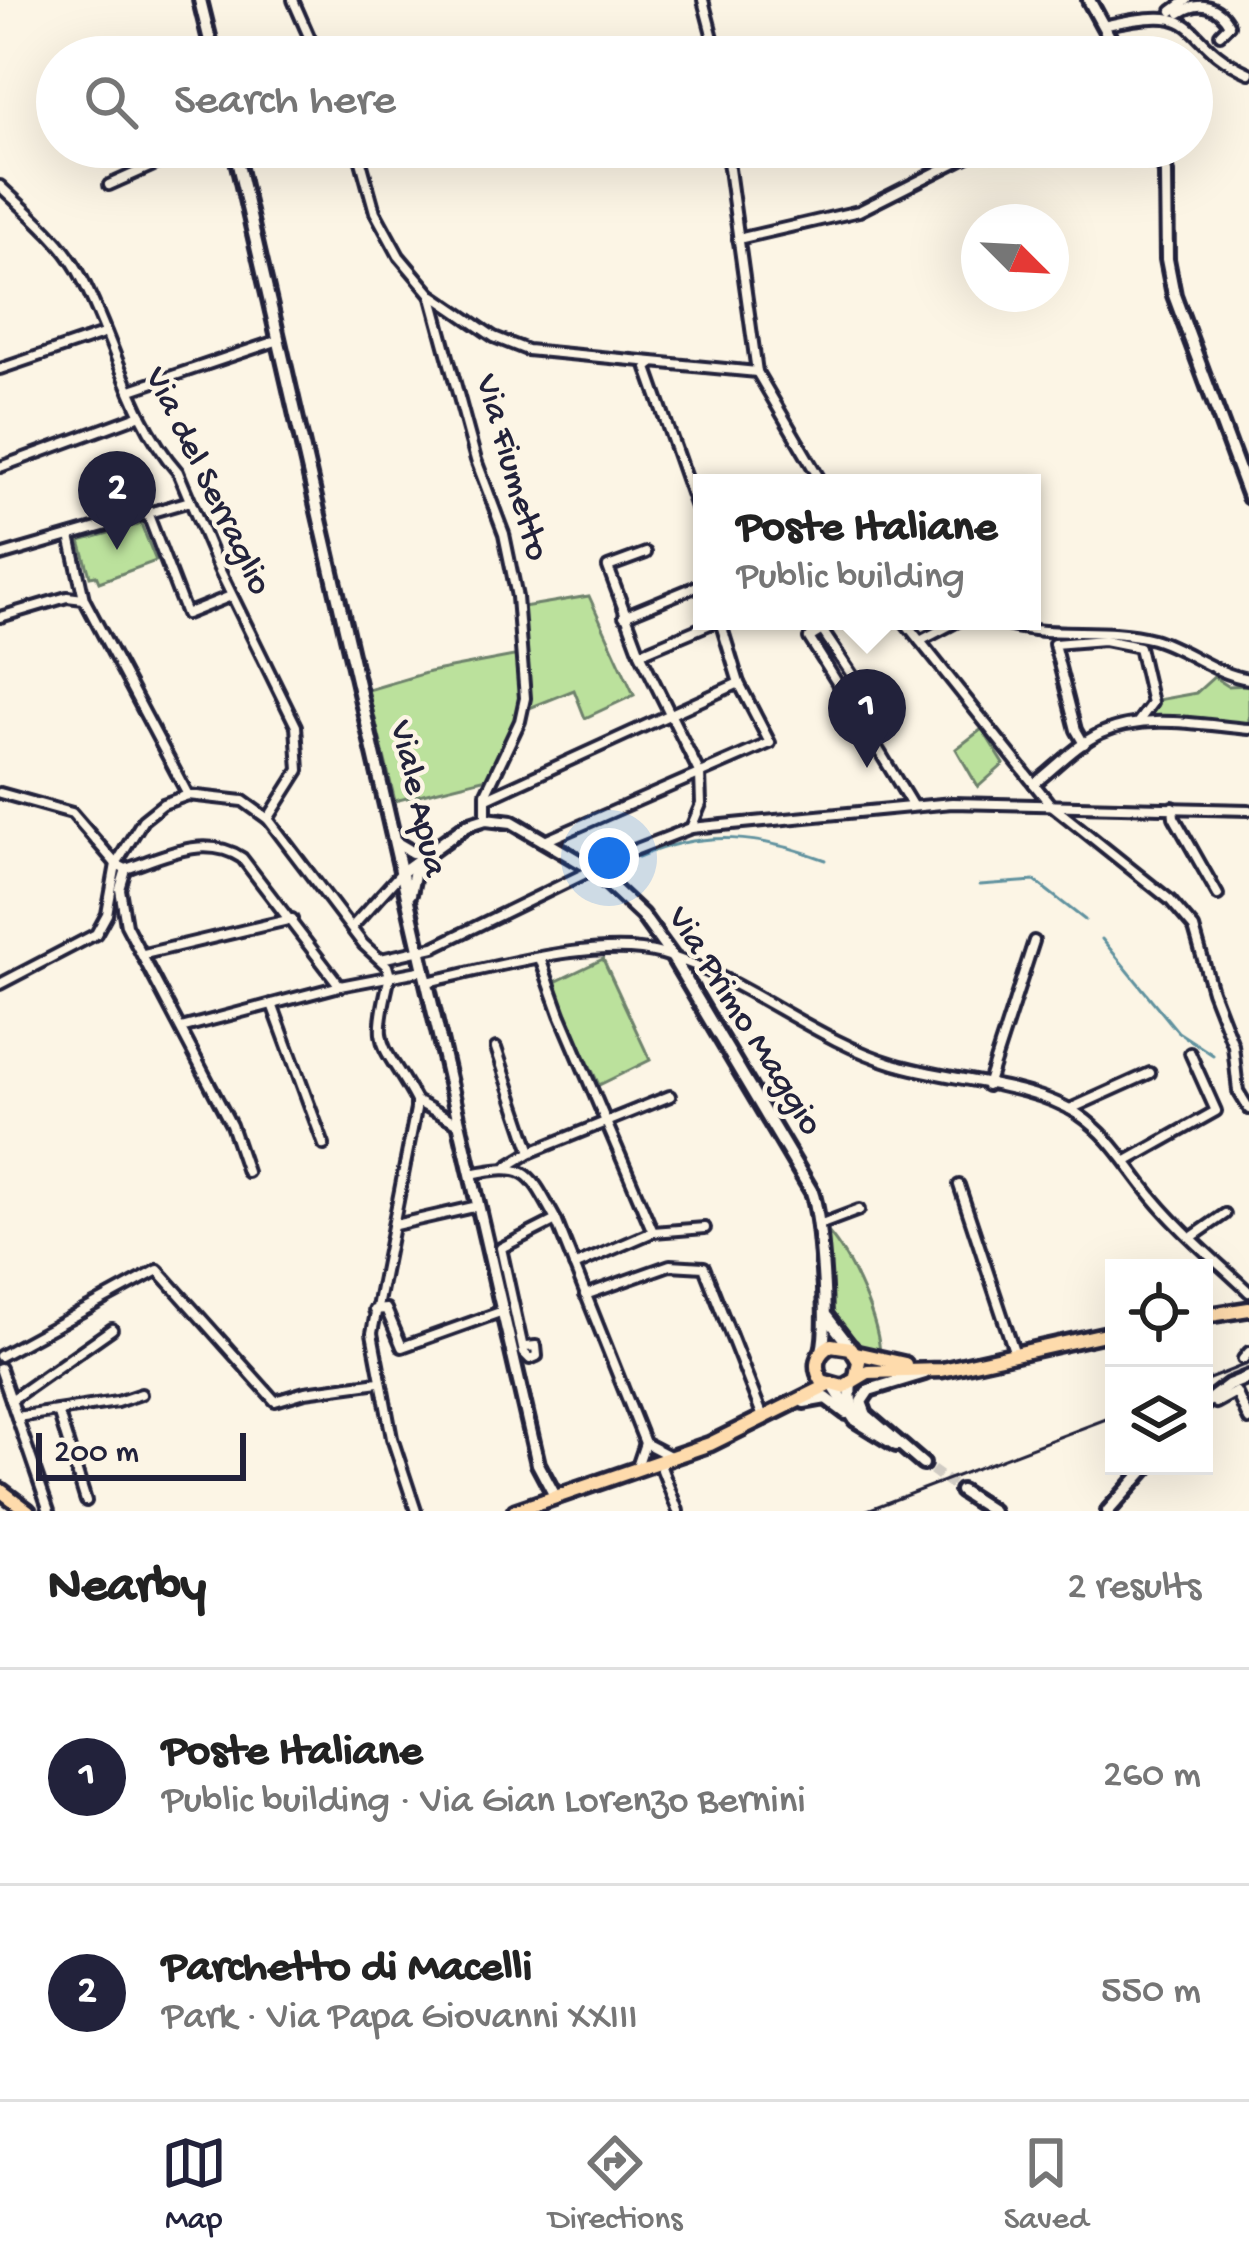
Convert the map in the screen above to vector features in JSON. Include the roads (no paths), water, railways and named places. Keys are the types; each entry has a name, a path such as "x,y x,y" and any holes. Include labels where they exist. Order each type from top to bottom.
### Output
{"main road":[{"path":"1213,1315 1249,1309"},
{"path":"515,1511 710,1444 794,1400 878,1371 942,1370 1105,1334"},
{"path":"794,1400 822,1351 831,1345 942,1370"},
{"path":"853,1350 860,1369 854,1380"},
{"path":"816,1366 831,1386"},
{"path":"0,1490 26,1510"}],"street":[{"path":"200,0 209,36"},
{"path":"293,0 309,36"},
{"path":"703,0 712,36"},
{"path":"1089,0 1107,36"},
{"path":"1176,12 1186,0"},
{"path":"1101,27 1134,15 1211,7 1228,20 1220,34"},
{"path":"1176,12 1201,36"},
{"path":"1213,47 1249,73"},
{"path":"109,185 147,168"},
{"name":"Viale Apua","path":"239,168 505,1310 538,1464 539,1502"},
{"name":"Via Fiumetto","path":"363,168 375,212 399,256 431,294 476,460 504,534 523,640 523,713 485,798 485,819"},
{"path":"729,168 757,372 817,474"},
{"path":"738,239 859,211 944,168"},
{"path":"1165,168 1167,259 1174,296 1249,497"},
{"name":"Via del Serraglio","path":"0,186 70,258 141,415 159,450 178,472 231,596 286,700 298,738 299,770 268,819"},
{"path":"431,294 515,346 757,372"},
{"path":"0,369 106,333"},
{"path":"131,389 279,340"},
{"path":"653,364 647,368 654,395 693,500"},
{"path":"0,467 141,415"},
{"path":"0,556 190,500"},
{"path":"148,514 186,614 231,596"},
{"path":"70,536 84,599 188,796"},
{"path":"646,553 608,567 640,653 700,775 700,805 691,828"},
{"path":"624,616 693,588"},
{"path":"0,617 67,597 84,599"},
{"path":"640,653 696,630"},
{"path":"545,841 770,743 739,683 721,630"},
{"path":"850,703 857,684 822,630 809,638 912,805"},
{"path":"912,630 1050,804 1170,900 1194,928 1211,992 1232,1045 1238,1091 1248,1108"},
{"path":"920,640 940,630"},
{"path":"1041,630 1156,640 1221,672 1249,679"},
{"path":"1084,744 1076,730 1054,644 1104,640 1139,647 1152,703 1138,722"},
{"path":"485,798 739,683"},
{"path":"1034,784 1096,734 1138,722 1249,729"},
{"path":"0,793 72,813 121,867 120,906 231,1125 247,1172"},
{"path":"0,983 95,934 103,925 142,820 163,804 188,796 243,801 268,819 351,928 381,959 390,976 379,1037 385,1054 416,1101 459,1124"},
{"path":"381,959 420,952 629,852 691,828 912,805 1249,810"},
{"path":"1173,807 1174,818 1217,895"},
{"path":"351,928 424,853 485,819"},
{"name":"Via Primo Maggio","path":"485,819 512,822 594,870 642,915 673,958 804,1176 825,1224 822,1351"},
{"path":"395,842 424,853"},
{"path":"121,867 188,849 228,848 242,858 292,919 340,986"},
{"path":"409,903 415,870 424,853"},
{"path":"109,906 120,906"},
{"path":"144,954 292,919"},
{"path":"987,1086 1034,940"},
{"path":"181,1028 390,976 426,976 622,949 686,961 860,1053 1028,1093 1070,1109 1111,1140 1146,1190 1249,1292"},
{"path":"540,958 653,1232"},
{"path":"272,1004 324,1145"},
{"path":"496,1048 531,1152"},
{"path":"1127,1161 1216,1112 1190,1053"},
{"path":"1070,1109 1150,1073"},
{"path":"471,1174 508,1166 531,1152 670,1096"},
{"path":"416,1101 372,1333 379,1382 416,1511"},
{"path":"508,1166 525,1173 556,1220 645,1443 664,1458 678,1511"},
{"path":"959,1185 1015,1354"},
{"path":"395,1226 478,1206"},
{"path":"825,1224 859,1210"},
{"path":"1192,1238 1226,1214"},
{"path":"526,1347 501,1248 556,1220"},
{"path":"574,1266 653,1232 705,1228"},
{"path":"585,1295 670,1264 704,1267 764,1418"},
{"path":"0,1356 158,1270 275,1401 379,1382"},
{"path":"374,1310 386,1309 402,1346 505,1310"},
{"path":"826,1317 853,1350"},
{"path":"11,1400 112,1329"},
{"path":"0,1368 49,1511"},
{"path":"778,1409 826,1398 928,1467 866,1415 861,1402 869,1390 925,1372"},
{"path":"1213,1399 1249,1377"},
{"path":"854,1380 850,1398 855,1413 896,1445"},
{"path":"831,1386 855,1420"},
{"path":"1213,1402 1236,1393 1249,1420"},
{"path":"16,1417 141,1394"},
{"path":"58,1412 86,1501"},
{"path":"637,1467 645,1443"},
{"name":"Viale Apua","path":"538,1464 555,1496"},
{"path":"1108,1511 1140,1475"},
{"path":"961,1491 992,1511"}],"waterway":[{"path":"638,857 686,842 732,839 778,845 826,860"},
{"path":"980,885 1035,881 1085,920"},
{"path":"1102,939 1178,1032 1213,1055"}],"tunnel":[{"path":"932,1470 961,1491"}],"railway":[{"path":"1213,1377 1249,1363"},
{"path":"865,1511 1105,1419"}],"place":[{"name":"Parchetto di Macelli","path":"117,550"},
{"name":"Poste Italiane","path":"867,768"}]}
